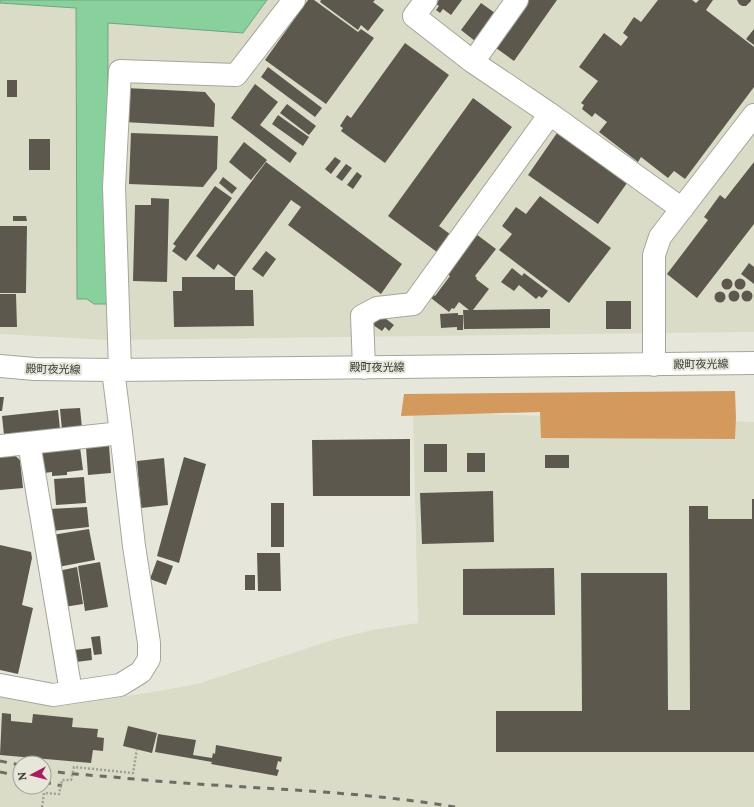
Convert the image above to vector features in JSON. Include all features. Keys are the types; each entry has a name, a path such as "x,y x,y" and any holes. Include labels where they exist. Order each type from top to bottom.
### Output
{"street":[{"path":"0,685 53,695 120,685 141,672 148,659 149,643 134,546 121,433 117,369 114,187 120,71 236,75 294,0"},
{"path":"472,62 517,0"},
{"path":"420,8 472,62 550,114 682,209"},
{"path":"364,368 362,316 377,308 413,304 550,114"},
{"path":"654,364 654,255 660,237 753,118"},
{"name":"殿町夜光線","path":"0,366 34,369 117,369 364,368 754,363"},
{"path":"0,446 121,433"},
{"path":"29,443 71,692"}],"path":[{"path":"42,807 44,793 60,794 62,780 71,780 74,767 133,773 137,749"}],"shaded area":[{"path":"0,0 267,0 243,33 108,23 107,304 94,304 87,299 77,299 76,8 0,3"},
{"path":"267,0 754,0 754,332 109,340 0,334 0,3 76,8 78,299 88,299 107,303 108,23 243,33"},
{"path":"735,391 735,439 541,438 540,412 401,416 404,394"},
{"path":"413,412 754,422 754,807 0,807 0,693 53,700 113,698 153,692 197,684 332,640 372,630 418,623"}],"building":[{"path":"308,0 314,0 358,32 361,29 374,38 326,104 265,60"},
{"path":"321,0 375,0 373,2 384,10 368,31 361,25 358,30 320,2"},
{"path":"439,0 462,0 451,15 443,9 440,13 436,10 439,6 436,4"},
{"path":"529,0 557,0 514,61 496,48"},
{"path":"658,0 692,0 696,3 699,0 713,0 706,10 754,47 754,87 685,179 674,171 668,178 641,157 638,162 599,132 607,122 595,113 592,117 582,109 584,105 581,103 598,81 579,67 604,33 621,46 628,37 623,33 634,17 641,22"},
{"path":"737,0 751,1 746,6 742,6"},
{"path":"481,3 495,13 475,41 461,30"},
{"path":"754,29 754,45 746,39"},
{"path":"405,43 449,75 385,163 341,131 343,128 340,126 347,115 351,118"},
{"path":"268,67 322,108 315,117 261,77"},
{"path":"7,80 17,80 17,97 7,97"},
{"path":"255,84 278,102 260,125 297,153 290,163 231,118"},
{"path":"126,88 205,92 215,104 214,127 124,122"},
{"path":"473,98 512,127 439,226 454,237 441,255 388,216"},
{"path":"287,104 316,126 309,135 280,113"},
{"path":"278,115 309,137 303,146 272,124"},
{"path":"131,133 218,136 217,169 203,187 129,184"},
{"path":"557,133 627,183 598,224 528,175"},
{"path":"29,139 50,139 50,170 29,170"},
{"path":"244,142 267,160 251,180 229,162"},
{"path":"335,157 341,161 331,174 325,169"},
{"path":"266,162 402,264 381,294 288,225 301,207 291,200 235,277 218,264 214,270 196,256"},
{"path":"754,162 754,224 697,298 667,274 708,220 704,217 720,195 725,199"},
{"path":"346,164 352,168 342,181 336,177"},
{"path":"357,172 362,176 353,189 347,185"},
{"path":"223,177 237,188 232,194 219,183"},
{"path":"215,186 232,198 186,261 172,251 176,246 173,244"},
{"path":"540,196 611,248 569,303 499,250 512,234 502,226 516,207 526,214"},
{"path":"151,198 169,199 167,282 133,281 135,205 151,205"},
{"path":"13,216 26,216 27,221 13,221"},
{"path":"0,226 27,226 26,293 0,293"},
{"path":"476,234 496,249 475,276 477,278 476,279 489,289 473,310 550,309 550,328 464,329 463,310 469,310 459,302 454,309 452,308 449,312 431,298 434,295 435,296 450,276 446,273"},
{"path":"266,251 276,259 263,277 252,269"},
{"path":"749,263 754,267 754,284 741,274"},
{"path":"512,268 522,276 524,273 548,291 542,298 539,296 536,299 519,285 514,291 501,282"},
{"path":"182,277 235,277 235,290 253,290 254,326 174,327 173,291 182,291"},
{"path":"727,278 731,280 733,284 731,288 727,290 723,288 721,284 723,280"},
{"path":"740,278 744,280 746,284 744,288 740,290 736,288 734,284 736,280"},
{"path":"734,290 738,292 740,296 738,300 734,302 730,300 728,296 730,292"},
{"path":"747,290 751,292 753,296 751,300 747,302 743,300 741,296 743,292"},
{"path":"720,291 724,293 726,297 724,301 720,303 716,301 714,297 716,293"},
{"path":"0,294 16,294 17,327 0,327"},
{"path":"606,301 631,301 631,329 606,329"},
{"path":"458,313 458,315 463,315 463,330 457,330 457,327 441,328 440,314"},
{"path":"381,315 394,325 389,331 385,327 382,331 373,325"},
{"path":"0,397 4,397 2,411 0,411"},
{"path":"80,408 82,428 62,430 60,409"},
{"path":"58,410 60,429 4,435 2,416"},
{"path":"410,439 410,496 313,496 312,440"},
{"path":"424,444 447,444 447,472 424,472"},
{"path":"109,445 111,473 88,475 86,447"},
{"path":"80,447 83,470 67,472 67,475 52,476 52,472 44,473 42,451"},
{"path":"11,452 20,460 23,488 0,490 0,454"},
{"path":"467,453 485,453 485,472 467,472"},
{"path":"545,455 569,455 569,468 545,468"},
{"path":"184,457 206,464 179,563 157,556"},
{"path":"164,458 168,505 141,508 137,461"},
{"path":"84,477 86,503 56,505 54,479"},
{"path":"493,491 494,542 422,544 420,493"},
{"path":"752,499 754,499 754,752 496,752 496,711 582,711 581,573 667,573 668,710 690,710 689,506 708,506 708,519 752,519"},
{"path":"271,503 284,503 284,547 271,547"},
{"path":"87,507 89,527 52,531 49,509"},
{"path":"89,529 95,560 58,567 52,535"},
{"path":"0,545 31,552 32,558 22,605 33,608 18,674 0,670"},
{"path":"257,553 280,553 281,591 258,591"},
{"path":"157,560 173,566 166,585 150,579"},
{"path":"100,562 108,607 85,611 78,566"},
{"path":"77,567 83,604 64,607 58,571"},
{"path":"554,568 555,615 463,615 463,569"},
{"path":"245,575 255,575 255,590 245,590"},
{"path":"100,636 102,654 94,655 91,637"},
{"path":"91,648 92,660 76,662 75,650"},
{"path":"2,713 11,714 11,721 32,723 33,714 73,718 72,727 98,729 97,737 104,738 103,751 93,750 91,763 52,760 52,755 0,755"},
{"path":"128,726 157,733 152,753 123,746"},
{"path":"158,734 196,740 193,755 212,758 213,753 215,754 216,745 282,757 281,762 278,761 276,769 279,770 277,776 155,752"}],"railway":[{"path":"0,761 12,763"},
{"path":"52,771 156,781 327,792 455,807"},
{"path":"0,772 12,774"},
{"path":"52,784 62,786"}]}
